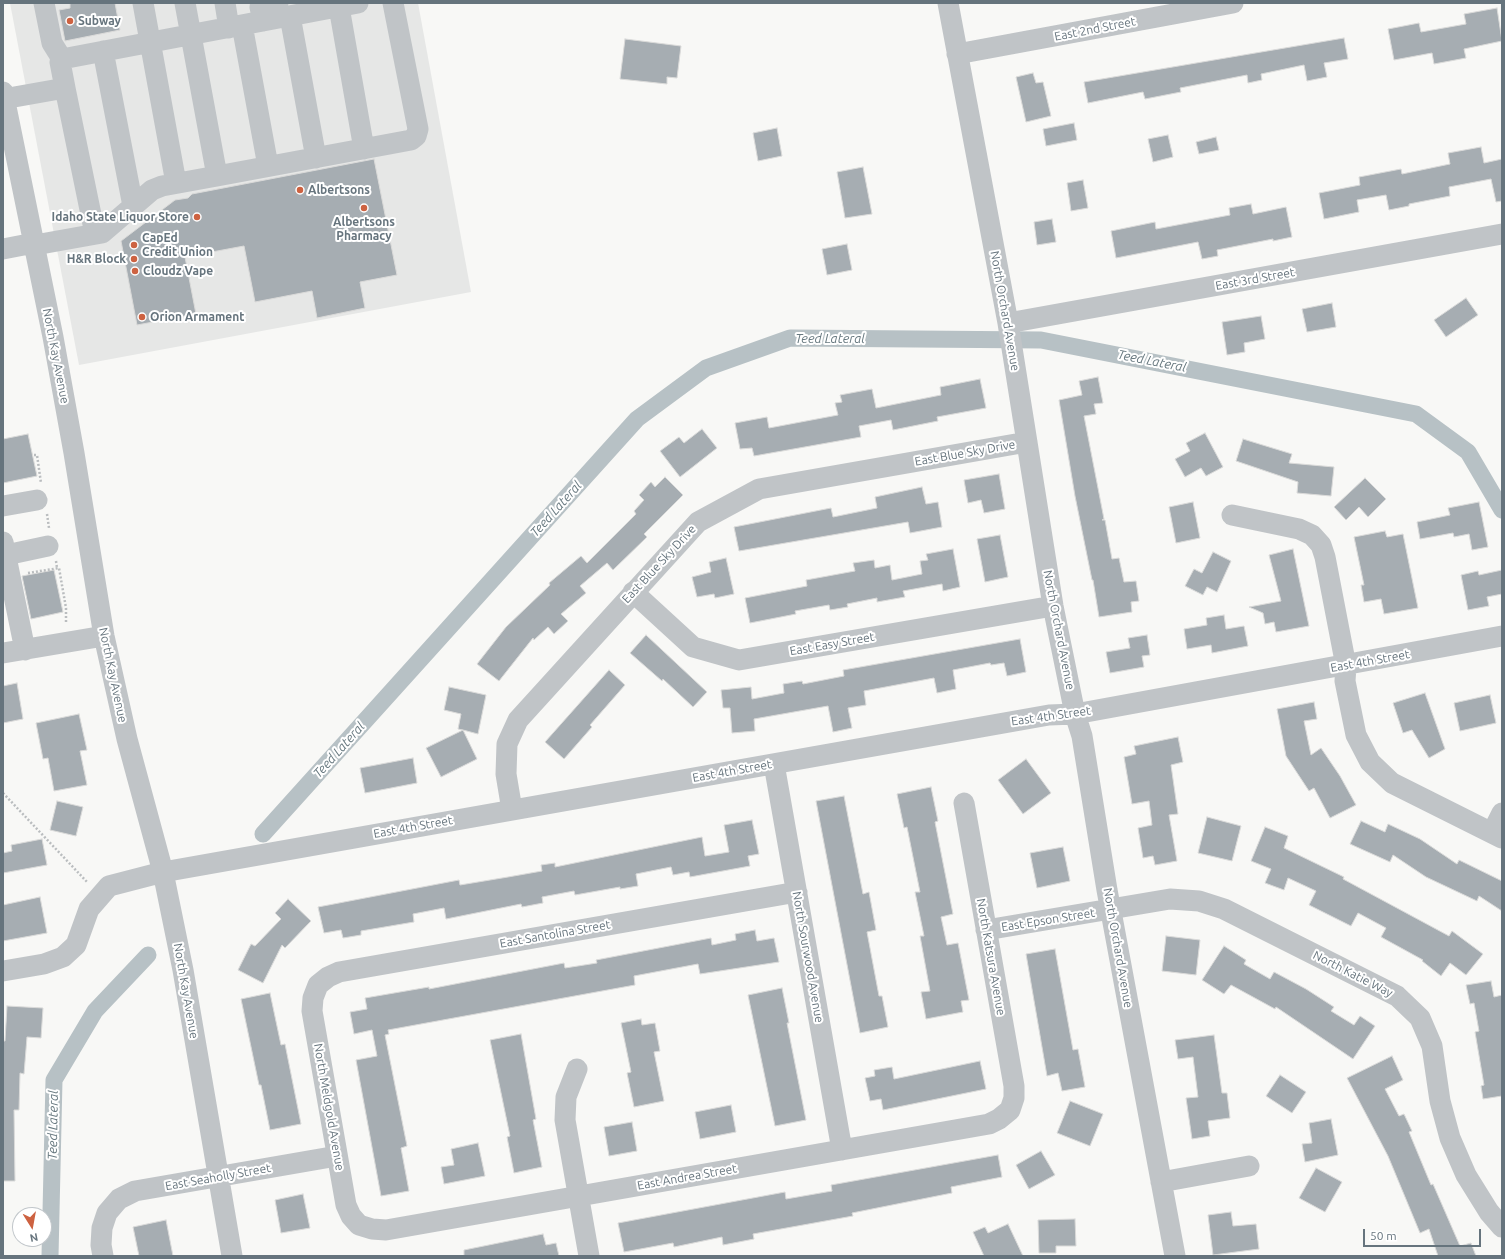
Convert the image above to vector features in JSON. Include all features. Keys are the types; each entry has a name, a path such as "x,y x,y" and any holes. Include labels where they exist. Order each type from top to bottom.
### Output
{"street":[{"path":"44,3 52,43 62,59 60,62 95,234"},
{"path":"143,3 149,43 176,183"},
{"path":"184,3 218,176"},
{"path":"225,3 236,26 268,166"},
{"path":"3,249 102,233 152,190 162,186 411,140 416,136 418,129 393,3"},
{"name":"North Orchard Avenue","path":"948,3 1010,333 1053,606 1075,714 1082,736 1110,909 1175,1256"},
{"name":"East 2nd Street","path":"957,54 1233,3"},
{"path":"62,59 236,26 270,10 351,4 364,149"},
{"path":"270,10 316,158"},
{"path":"103,52 133,206"},
{"path":"3,96 65,88"},
{"name":"North Kay Avenue","path":"3,96 34,244 74,453 104,636 127,739 163,872 183,970 232,1256"},
{"name":"East 3rd Street","path":"1010,333 1502,234"},
{"name":"East Blue Sky Drive","path":"512,810 506,774 507,744 518,720 698,522 759,489 1027,442"},
{"path":"3,506 37,500"},
{"path":"1232,515 1300,529 1312,534 1321,545 1325,558 1346,666 1345,681 1356,735 1370,762 1392,784 1497,835 1502,813"},
{"path":"25,650 4,549 48,546"},
{"name":"East Easy Street","path":"633,592 694,648 739,660 1053,606"},
{"path":"3,653 104,636"},
{"name":"East 4th Street","path":"3,971 44,964 63,957 76,945 90,909 109,886 163,872 1049,715 1075,714 1346,666 1502,636"},
{"name":"North Sourwood Avenue","path":"774,764 842,1150"},
{"name":"North Katsura Avenue","path":"964,803 1014,1086 1014,1098 1010,1110"},
{"name":"East Santolina Street","path":"318,985 328,977 339,972 797,892"},
{"name":"North Katie Way","path":"1110,909 1170,899 1199,901 1224,909 1397,996 1420,1018 1432,1046 1440,1101 1450,1138 1466,1175 1489,1212 1502,1227"},
{"name":"East Epson Street","path":"986,930 1110,909"},
{"name":"North Meldgold Avenue","path":"318,985 313,998 312,1011 346,1206 351,1216 359,1225"},
{"path":"577,1069 566,1097 564,1108 589,1256"},
{"name":"East Andrea Street","path":"359,1225 372,1229 386,1230 842,1150 989,1124 999,1119 1010,1110"},
{"name":"East Seaholly Street","path":"103,1256 101,1245 102,1228 107,1213 119,1199 135,1191 337,1156"},
{"path":"1161,1182 1249,1166"}],"path":[{"path":"23,574 59,568 66,608 66,625"},
{"path":"3,793 100,897"}],"shaded area":[{"path":"10,3 418,3 471,292 79,365"}],"building":[{"path":"70,3 115,3 120,30 65,41 59,10 70,8"},
{"path":"1497,8 1502,41 1464,49 1466,58 1434,64 1432,53 1394,60 1388,29 1419,23 1421,32 1466,24 1464,14"},
{"path":"1344,38 1348,59 1324,63 1327,77 1307,81 1304,65 1261,74 1262,80 1248,83 1247,75 1180,88 1181,92 1145,99 1143,92 1088,103 1084,82"},
{"path":"625,39 681,46 677,78 667,77 667,84 620,79"},
{"path":"1033,73 1036,83 1043,82 1051,116 1026,122 1016,77"},
{"path":"1074,123 1077,140 1046,146 1043,129"},
{"path":"777,128 782,156 758,161 753,133"},
{"path":"1168,135 1173,157 1153,162 1148,139"},
{"path":"1216,137 1219,150 1199,154 1196,142"},
{"path":"1481,147 1484,163 1502,159 1502,201 1496,202 1491,179 1449,187 1450,196 1409,204 1409,206 1389,210 1386,195 1357,200 1359,212 1324,219 1319,193 1360,185 1359,177 1401,169 1402,174 1450,164 1448,153"},
{"path":"374,159 397,275 360,282 365,308 317,318 312,291 255,302 244,246 185,257 196,314 137,325 121,241 175,200 188,198 192,194"},
{"path":"863,167 872,214 845,218 837,172"},
{"path":"1083,180 1088,208 1071,211 1067,183"},
{"path":"1251,204 1253,214 1286,207 1292,237 1273,241 1273,239 1217,250 1218,256 1202,259 1198,242 1116,258 1111,231 1155,222 1156,229 1230,215 1229,208"},
{"path":"1052,219 1056,242 1037,245 1034,222"},
{"path":"847,244 852,270 827,275 822,249"},
{"path":"1466,298 1478,315 1446,337 1434,320"},
{"path":"1332,303 1336,327 1307,332 1302,309"},
{"path":"1261,316 1265,339 1244,343 1245,352 1227,355 1222,322"},
{"path":"1098,377 1103,403 1094,404 1096,414 1084,416 1104,519 1102,520 1105,520 1112,559 1119,558 1124,582 1136,581 1139,601 1131,602 1132,612 1099,617 1093,580 1075,496 1059,400 1082,395 1079,381"},
{"path":"980,379 986,408 937,417 938,421 893,430 891,420 859,426 861,437 754,456 752,448 740,449 735,423 767,417 769,428 838,415 835,403 842,402 840,395 872,389 876,408 941,395 940,387"},
{"path":"702,429 717,448 680,477 660,451 679,437 684,443"},
{"path":"1205,433 1223,467 1206,476 1201,468 1185,477 1175,459 1190,451 1186,443"},
{"path":"28,434 37,476 3,483 3,439"},
{"path":"1243,439 1292,454 1289,463 1334,467 1331,496 1297,493 1298,482 1236,461"},
{"path":"999,474 1005,509 984,513 981,500 968,503 964,480"},
{"path":"665,477 683,495 644,534 647,537 613,570 607,563 580,586 586,593 561,614 568,621 554,634 548,627 534,640 533,638 499,681 477,664 506,627 550,585 549,583 581,556 587,563 636,514 634,511 644,500 639,495 651,482 655,487"},
{"path":"1365,478 1386,499 1368,517 1359,507 1346,520 1334,507"},
{"path":"922,487 926,504 938,502 942,527 910,533 908,522 739,551 734,527 831,508 833,517 877,508 875,497"},
{"path":"1193,502 1200,538 1176,543 1169,507"},
{"path":"1479,502 1488,547 1472,550 1469,534 1454,537 1453,533 1420,539 1417,522 1450,515 1448,508"},
{"path":"1385,531 1387,537 1403,534 1418,608 1384,614 1381,599 1364,602 1361,585 1364,585 1354,537"},
{"path":"1000,535 1008,577 985,582 977,539"},
{"path":"953,549 960,587 943,591 942,584 903,591 905,597 877,602 877,598 847,604 848,607 830,610 829,605 795,611 796,614 750,623 745,598 807,586 806,580 855,571 853,563 874,560 875,568 890,565 892,580 922,574 920,561 928,560 926,554"},
{"path":"1293,549 1309,626 1276,632 1274,622 1265,624 1263,613 1249,607 1281,601 1269,555"},
{"path":"1213,552 1231,561 1217,592 1207,587 1203,595 1185,586 1194,569 1202,573"},
{"path":"726,558 734,594 715,598 714,594 697,597 692,577 711,572 709,562"},
{"path":"54,570 63,612 31,619 22,576"},
{"path":"1502,570 1502,594 1487,597 1489,606 1468,610 1461,575 1478,571 1479,575"},
{"path":"1224,615 1226,629 1244,626 1248,646 1212,653 1211,645 1187,649 1184,629 1207,625 1206,618"},
{"path":"646,635 707,692 693,707 663,679 662,681 630,653"},
{"path":"1147,635 1150,655 1142,656 1144,667 1110,673 1106,652 1130,648 1128,638"},
{"path":"1020,639 1026,672 1007,676 1004,663 991,665 990,663 953,670 956,689 937,693 934,678 864,691 866,705 848,708 852,728 833,732 828,706 754,719 755,731 732,733 730,708 723,708 721,690 751,687 752,699 784,693 783,684 802,681 803,684 844,676 843,670"},
{"path":"609,670 625,685 590,725 592,727 564,759 545,742"},
{"path":"17,683 23,719 3,723 3,686"},
{"path":"449,687 486,695 478,734 458,729 461,714 444,710"},
{"path":"1425,693 1445,749 1429,758 1412,730 1403,733 1393,703"},
{"path":"1490,695 1496,723 1460,731 1454,703"},
{"path":"1314,702 1317,719 1304,721 1311,755 1321,748 1340,776 1356,805 1330,818 1314,788 1309,791 1286,756 1277,709"},
{"path":"79,714 87,750 80,751 87,785 54,791 48,758 43,759 36,723"},
{"path":"463,730 477,759 441,777 426,748"},
{"path":"1178,737 1183,762 1171,765 1178,814 1169,815 1177,861 1155,865 1153,856 1143,858 1138,828 1152,825 1149,801 1132,804 1124,757 1136,754 1134,746"},
{"path":"413,758 417,783 365,793 360,768"},
{"path":"1026,759 1051,793 1023,814 998,780"},
{"path":"931,787 938,821 935,822 953,914 941,917 947,945 958,943 969,1000 961,1001 963,1012 926,1019 921,992 930,991 920,936 924,936 915,892 920,892 907,827 904,828 897,794"},
{"path":"844,796 863,894 869,892 876,930 867,932 879,996 882,996 888,1027 860,1033 816,801"},
{"path":"57,801 83,807 76,836 50,830"},
{"path":"1207,817 1241,826 1232,861 1198,853"},
{"path":"752,820 759,854 748,856 750,866 690,877 689,872 673,875 671,867 636,874 638,886 620,889 620,887 575,895 574,891 542,897 543,903 522,907 521,904 446,919 444,908 413,914 414,922 361,931 361,935 343,938 341,930 324,933 318,907 459,880 460,885 542,871 541,865 555,863 555,867 702,837 705,856 729,852 724,825"},
{"path":"1361,821 1385,832 1388,824 1420,839 1457,864 1459,860 1502,881 1502,911 1479,896 1477,901 1426,877 1393,855 1390,862 1350,844"},
{"path":"1265,827 1288,836 1284,848 1344,877 1343,879 1449,936 1452,931 1483,954 1466,975 1450,963 1441,976 1422,961 1423,960 1381,937 1386,928 1358,913 1351,926 1309,905 1316,891 1288,878 1284,890 1265,883 1271,869 1251,861"},
{"path":"42,839 47,865 3,873 3,853 12,851 11,845"},
{"path":"1063,847 1070,881 1037,888 1030,853"},
{"path":"40,897 47,933 3,941 3,905"},
{"path":"288,899 311,921 285,948 282,945 263,983 238,970 251,944 255,946 281,919 275,913"},
{"path":"755,930 757,941 774,938 779,962 700,974 698,964 634,976 635,985 388,1030 389,1034 385,1035 407,1146 401,1148 409,1191 381,1196 356,1060 377,1056 372,1030 354,1034 350,1012 367,1009 365,998 429,987 429,989 564,963 565,968 597,963 596,960 711,938 712,945 736,940 735,934"},
{"path":"1166,936 1200,940 1196,975 1162,971"},
{"path":"1224,946 1246,960 1244,964 1270,979 1274,972 1306,989 1334,1007 1331,1011 1354,1025 1360,1016 1375,1026 1353,1059 1276,1007 1275,1009 1231,985 1224,994 1202,980"},
{"path":"1055,949 1073,1050 1078,1049 1085,1087 1062,1091 1058,1073 1047,1076 1026,954"},
{"path":"1491,981 1494,997 1502,995 1502,1096 1483,1099 1481,1086 1484,1085 1475,1032 1479,1031 1474,1003 1470,1004 1466,985"},
{"path":"782,988 789,1023 787,1023 806,1120 775,1126 748,995"},
{"path":"270,993 281,1045 285,1044 301,1124 270,1130 241,999"},
{"path":"7,1006 43,1008 41,1038 27,1037 24,1074 20,1073 19,1110 14,1110 15,1181 3,1181 3,1041 5,1041"},
{"path":"641,1019 642,1025 655,1023 660,1051 654,1052 664,1101 634,1107 627,1073 631,1072 621,1023"},
{"path":"521,1034 536,1119 533,1120 542,1167 514,1173 507,1137 510,1136 490,1040"},
{"path":"1214,1035 1222,1093 1227,1093 1230,1118 1208,1121 1210,1136 1192,1139 1186,1098 1198,1097 1193,1057 1178,1059 1175,1040"},
{"path":"1392,1056 1403,1080 1385,1089 1399,1116 1404,1114 1412,1131 1409,1132 1431,1185 1433,1184 1460,1246 1471,1243 1476,1256 1438,1256 1429,1229 1420,1233 1388,1156 1347,1078"},
{"path":"980,1061 986,1089 883,1110 881,1099 870,1101 865,1078 875,1076 874,1070 892,1067 894,1079"},
{"path":"1280,1075 1306,1092 1292,1113 1266,1096"},
{"path":"1070,1101 1103,1114 1090,1146 1057,1133"},
{"path":"731,1105 736,1132 700,1139 695,1112"},
{"path":"1331,1119 1338,1155 1305,1162 1302,1144 1312,1143 1309,1123"},
{"path":"632,1122 637,1151 609,1156 604,1127"},
{"path":"478,1143 485,1176 444,1184 441,1167 454,1165 451,1149"},
{"path":"1041,1151 1055,1175 1029,1189 1016,1165"},
{"path":"998,1155 1002,1177 951,1187 952,1193 852,1213 853,1216 753,1234 754,1239 723,1245 722,1237 674,1247 673,1243 624,1252 618,1223 785,1192 786,1199 832,1191 831,1185"},
{"path":"1316,1168 1342,1182 1325,1212 1299,1198"},
{"path":"303,1194 310,1228 281,1233 275,1200"},
{"path":"1231,1212 1233,1226 1256,1224 1259,1249 1213,1255 1208,1215"},
{"path":"1075,1219 1076,1246 1056,1246 1056,1253 1039,1253 1038,1220"},
{"path":"166,1220 173,1256 139,1256 133,1227"},
{"path":"1008,1224 1023,1256 984,1256 973,1232 985,1227 988,1233"},
{"path":"543,1234 546,1245 556,1243 559,1256 464,1256 464,1250"}],"waterway":[{"name":"Teed Lateral","path":"263,834 637,419 706,368 790,338 1041,340 1416,414 1468,452 1502,510"},
{"name":"Teed Lateral","path":"50,1256 54,1080 95,1011 148,955"}],"place":[{"name":"Subway","path":"70,21"},
{"name":"Albertsons","path":"300,190"},
{"name":"Albertsons Pharmacy","path":"364,208"},
{"name":"Idaho State Liquor Store","path":"197,217"},
{"name":"CapEd Credit Union","path":"134,245"},
{"name":"H&R Block","path":"134,259"},
{"name":"Cloudz Vape","path":"135,271"},
{"name":"Orion Armament","path":"142,317"}]}
